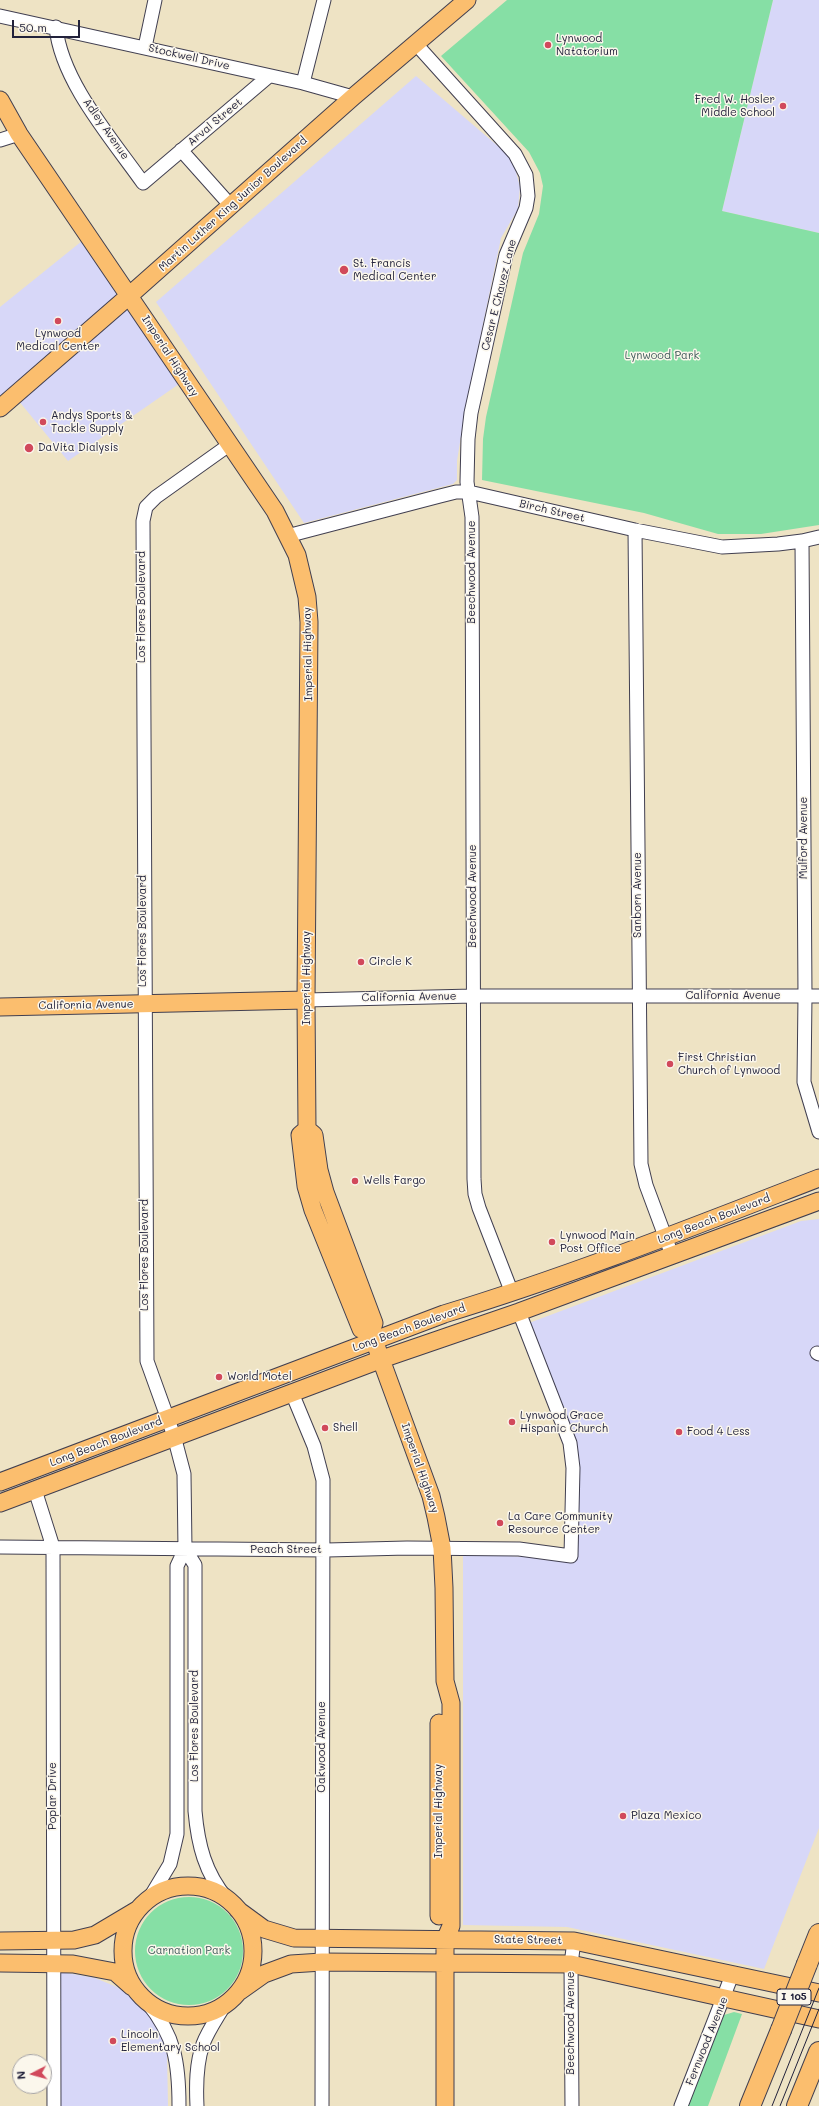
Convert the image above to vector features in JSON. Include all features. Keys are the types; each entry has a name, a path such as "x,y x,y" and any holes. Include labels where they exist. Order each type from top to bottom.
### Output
{"highway":[{"name":"I 105","path":"750,2106 819,1934"},
{"path":"797,2106 819,2052"}],"main road":[{"name":"Martin Luther King Junior Boulevard","path":"0,408 353,97 467,0"},
{"name":"Imperial Highway","path":"0,100 19,134 130,295 229,445 275,511 297,555 303,575 309,622 306,1000 307,1129 300,1135 306,1186 313,1210 361,1329 372,1336 382,1359 431,1496 442,1548 445,1681 439,1704 439,1927 445,1940 445,2106"},
{"name":"California Avenue","path":"0,1007 306,1000"},
{"name":"Long Beach Boulevard","path":"0,1482 168,1418 372,1336 512,1293 666,1238 819,1178"},
{"name":"Long Beach Boulevard","path":"0,1503 174,1436 382,1359 519,1312 819,1202"},
{"path":"0,1941 74,1940 95,1935 167,1890 188,1886 208,1889 232,1904 248,1925 252,1941 253,1959 248,1976 240,1991"},
{"path":"142,1997 128,1976 124,1959 126,1935 129,1923 144,1904"},
{"name":"State Street","path":"232,1904 264,1928 285,1936 322,1939 574,1941 819,1993"},
{"path":"0,1963 53,1962 73,1964 115,1972 142,1997 165,2012 185,2017 205,2014 224,2006 240,1991 264,1974 290,1964 322,1962 571,1964 819,2019"}],"street":[{"path":"146,47 155,0"},
{"path":"303,83 324,0"},
{"name":"Stockwell Drive","path":"0,16 56,27 303,83 353,97"},
{"name":"Adley Avenue","path":"56,27 57,44 65,66 143,183 181,150"},
{"name":"Cesar E Chavez Lane","path":"416,44 515,154 526,175 528,185 526,208 510,243 502,272 472,412 468,460 469,492"},
{"name":"Arval Street","path":"231,206 181,150 269,76"},
{"path":"0,140 19,134"},
{"name":"Los Flores Boulevard","path":"144,1904 170,1864 177,1834 177,1566 185,1549 184,1474 168,1418 146,1361 142,521 146,507 156,497 229,445"},
{"name":"Birch Street","path":"288,536 456,492 469,492 635,530 722,547 802,541 819,537"},
{"name":"Beechwood Avenue","path":"469,492 472,517 473,576 473,996 475,1194 512,1293"},
{"name":"Sanborn Avenue","path":"635,530 641,1164 646,1184 672,1255"},
{"name":"Mulford Avenue","path":"802,541 805,996 804,1082 819,1132"},
{"name":"California Avenue","path":"306,1000 473,996 819,996"},
{"name":"Peach Street","path":"0,1547 323,1550 442,1548 519,1549 571,1556 573,1468 570,1444 519,1312"},
{"name":"Oakwood Avenue","path":"292,1393 314,1446 323,1480 322,2106"},
{"name":"Poplar Drive","path":"35,1490 53,1547 54,2106"},
{"name":"Los Flores Boulevard","path":"185,1549 195,1565 195,1804 197,1832 208,1872 216,1886 232,1904"},
{"name":"Beechwood Avenue","path":"572,2106 571,1964 574,1941"},
{"name":"Fernwood Avenue","path":"681,2106 732,1975"},
{"path":"142,1997 162,2020 175,2053 179,2080 179,2106"},
{"path":"196,2106 200,2056 204,2044 224,2006"}],"shaded area":[{"name":"Fred W. Hosler Middle School","path":"773,0 819,0 819,233 722,211"},
{"name":"St. Francis Medical Center","path":"416,76 506,153 514,164 520,187 518,209 501,238 465,411 457,461 457,480 453,484 304,523 156,302"},
{"path":"82,241 179,384 68,461 9,389 0,396 0,307"},
{"name":"Plaza Mexico","path":"819,1219 819,1828 764,1969 567,1927 463,1925 463,1554 575,1559 577,1455 529,1323 801,1221"},
{"name":"Lincoln Elementary School","path":"61,1972 95,1978 117,1987 134,1999 151,2016 161,2031 167,2052 168,2106 61,2106"}],"green space":[{"name":"Lynwood Park","path":"507,0 773,0 722,211 819,233 819,525 761,534 718,534 644,513 482,480 483,439 486,417 523,253 539,214 543,186 540,173 529,152 441,56"},
{"name":"Carnation Park","path":"189,1897 210,1901 227,1913 239,1930 243,1951 239,1972 227,1989 210,2001 189,2005 168,2001 151,1989 139,1972 135,1951 139,1930 151,1913 168,1901"},
{"path":"734,2012 742,2014 708,2106 688,2106 724,2015"}],"tram line":[{"path":"772,2106 819,1988"},
{"path":"780,2106 819,2009"}],"place":[{"name":"Lynwood Natatorium","path":"548,45"},
{"name":"Fred W. Hosler Middle School","path":"783,106"},
{"name":"St. Francis Medical Center","path":"344,270"},
{"name":"Lynwood Medical Center","path":"58,321"},
{"name":"Andys Sports & Tackle Supply","path":"43,422"},
{"name":"DaVita Dialysis","path":"29,448"},
{"name":"Circle K","path":"361,962"},
{"name":"First Christian Church of Lynwood","path":"670,1064"},
{"name":"Wells Fargo","path":"355,1181"},
{"name":"Lynwood Main Post Office","path":"552,1242"},
{"name":"World Motel","path":"219,1377"},
{"name":"Lynwood Grace Hispanic Church","path":"512,1422"},
{"name":"Shell","path":"325,1428"},
{"name":"Food 4 Less","path":"679,1432"},
{"name":"La Care Community Resource Center","path":"500,1523"},
{"name":"Plaza Mexico","path":"623,1816"},
{"name":"Lincoln Elementary School","path":"113,2041"}]}
